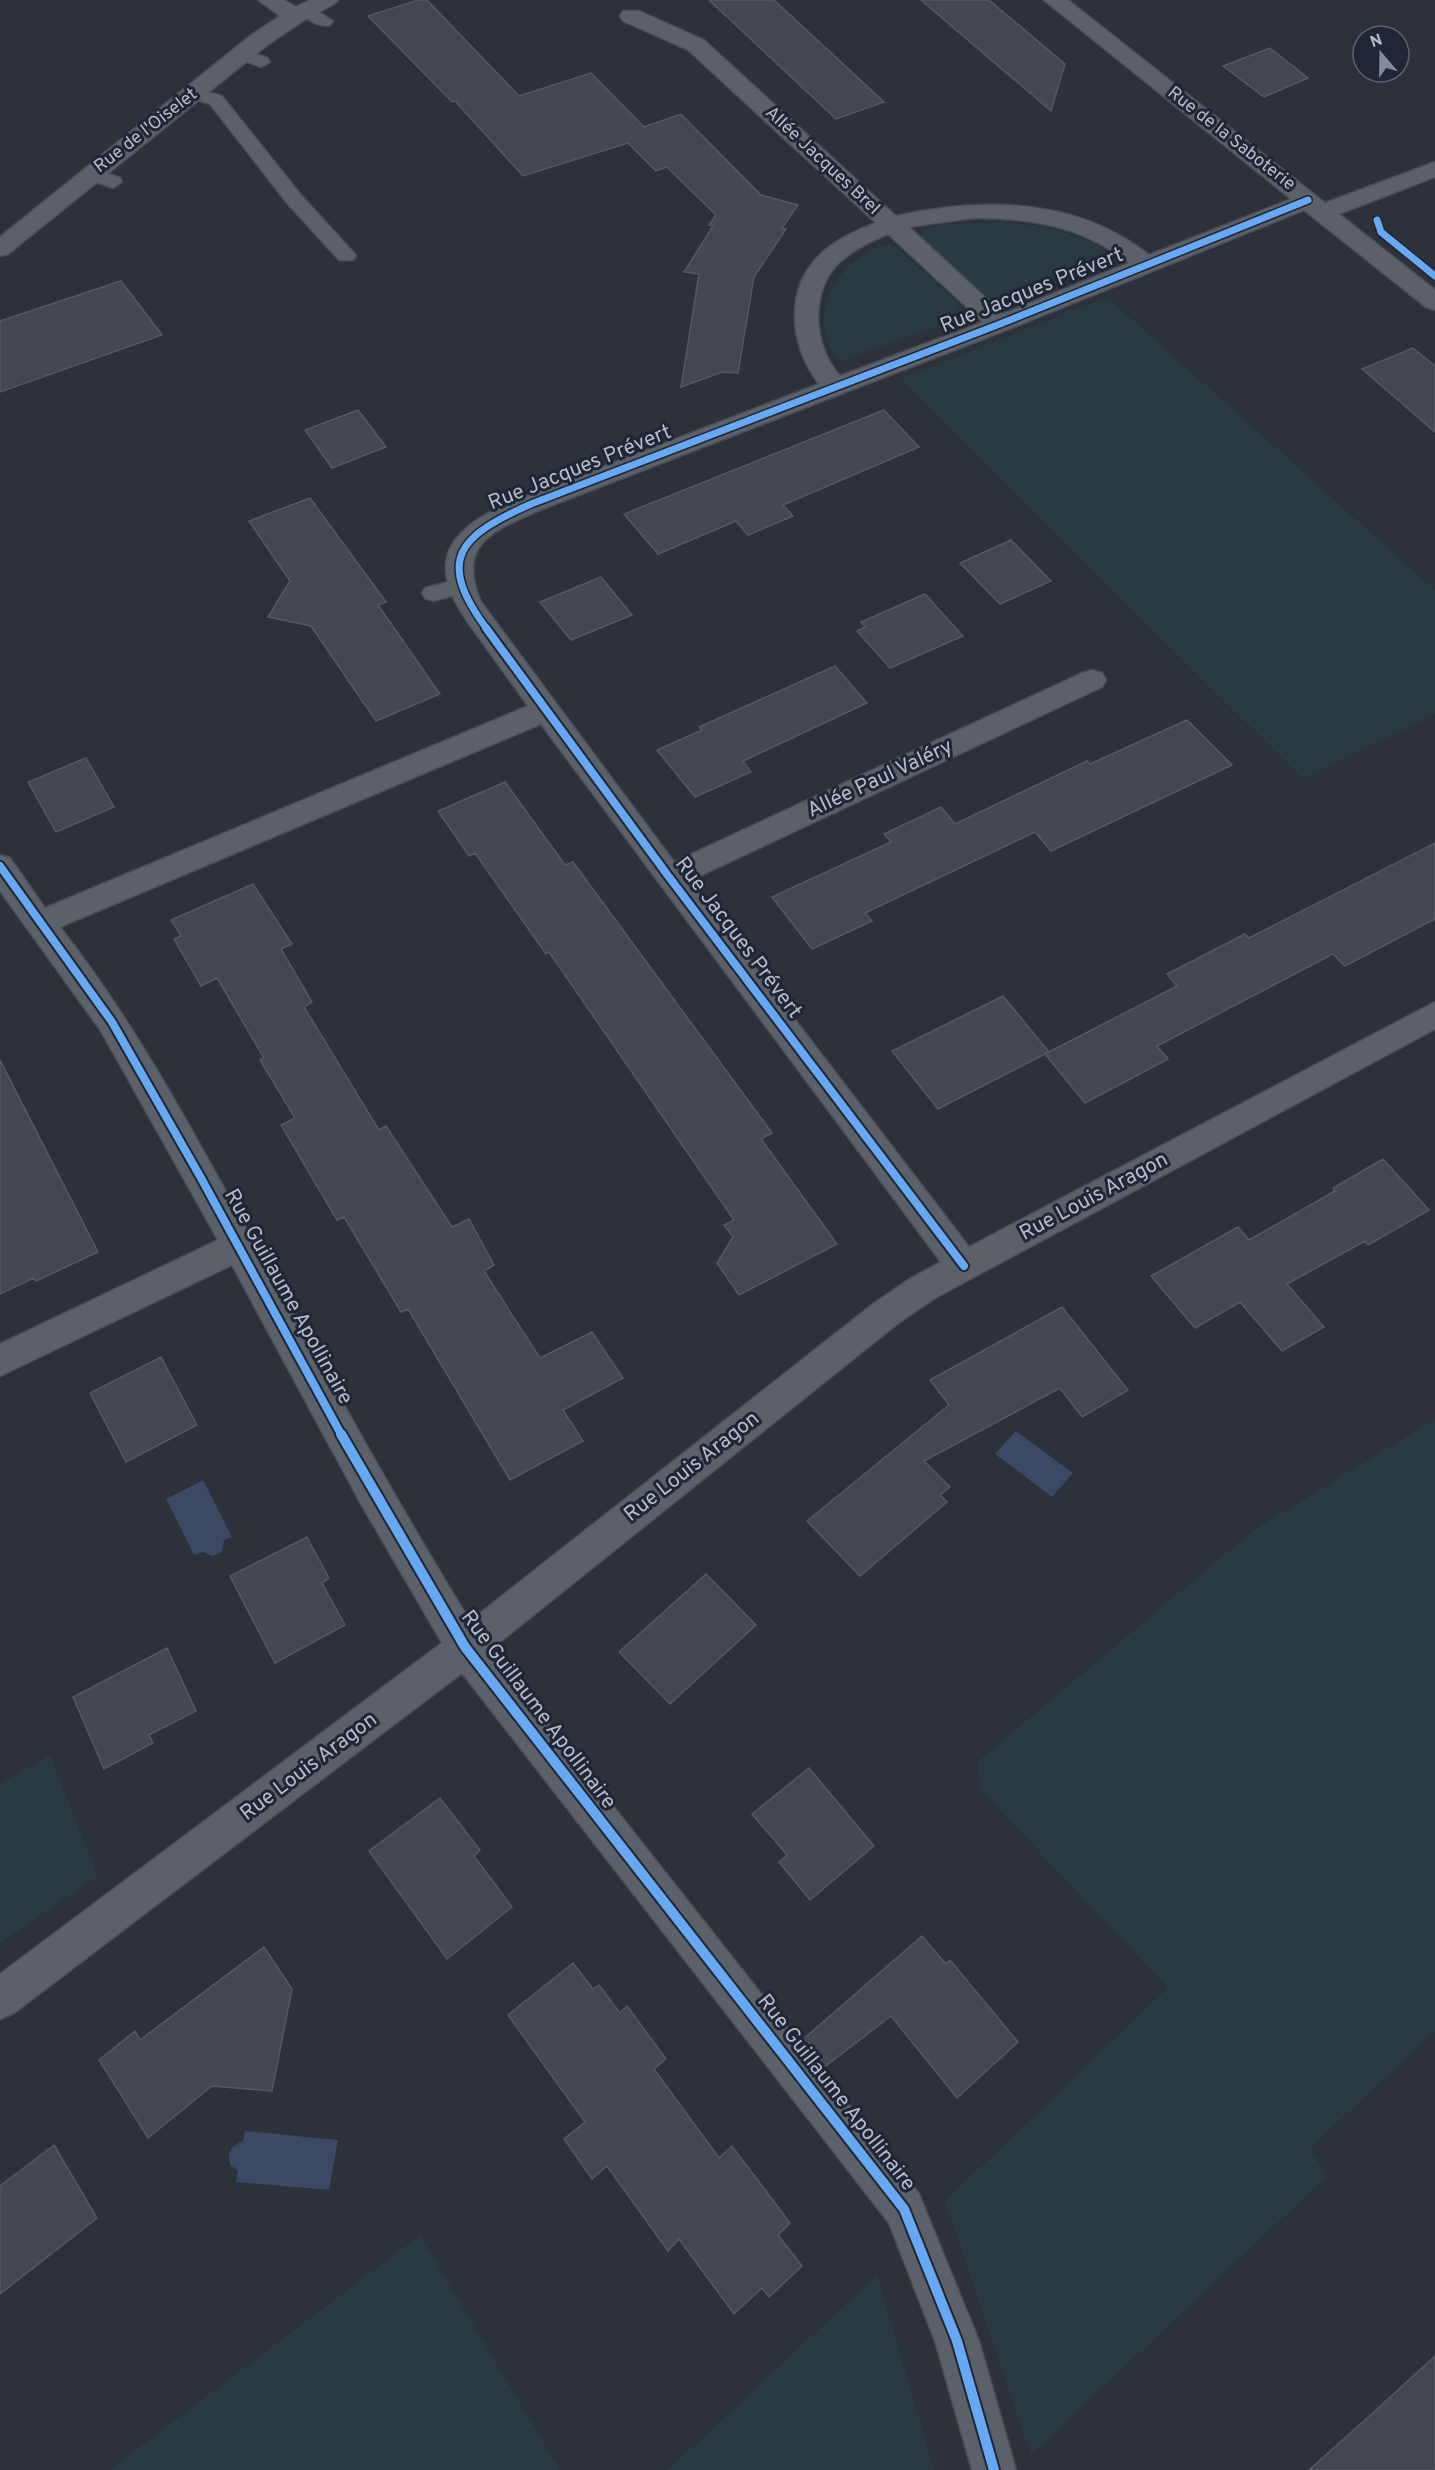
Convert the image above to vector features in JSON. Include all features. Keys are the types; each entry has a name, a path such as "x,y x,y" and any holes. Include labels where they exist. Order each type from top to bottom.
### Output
{"street":[{"path":"269,0 309,16"},
{"name":"Rue de l'Oiselet","path":"0,249 103,178 194,93 252,58 327,0"},
{"name":"Rue de la Saboterie","path":"1055,0 1435,302"},
{"name":"Allée Jacques Brel","path":"632,16 696,45 1000,324"},
{"name":"Rue Jacques Prévert","path":"964,1266 669,877 469,605 446,590 456,573 458,559 466,543 496,519 1000,324 1146,265 1316,206 1435,169"},
{"path":"836,387 817,366 810,352 806,313 809,292 820,271 839,250 860,237 920,216 946,212 1008,210 1040,214 1098,232 1146,265"},
{"name":"Allée Paul Valéry","path":"669,877 1092,680"},
{"path":"40,923 546,710"},
{"name":"Rue Guillaume Apollinaire","path":"0,866 111,1020 240,1245 422,1579 465,1647 904,2209 921,2244 957,2341 994,2470"},
{"name":"Rue Louis Aragon","path":"0,1999 465,1647 885,1314 923,1288 1435,1014"},
{"path":"0,1361 240,1245"}],"lane":[{"path":"194,93 216,100 294,199 346,256"}],"shaded area":[{"path":"1002,222 1067,233 1104,249 1108,253 1107,258 1024,290 1028,298 1006,303 986,299 921,238 927,228 945,224"},
{"path":"888,245 895,246 956,302 962,311 961,318 950,330 937,327 840,361 832,353 826,337 825,307 830,292 848,267 860,257"},
{"path":"1107,297 1435,590 1435,714 1303,779 901,379"},
{"path":"1435,1419 1435,2031 1310,2148 1326,2177 1031,2455 945,2201 1168,1988 980,1789 978,1761 1254,1530"},
{"path":"50,1755 98,1876 0,1943 0,1784"},
{"path":"420,2235 560,2470 109,2470"},
{"path":"877,2275 934,2470 668,2470"}],"water":[{"path":"1016,1431 1073,1473 1052,1497 995,1454"},
{"path":"203,1480 232,1537 224,1540 222,1552 213,1556 203,1552 194,1555 166,1499"},
{"path":"245,2131 338,2140 329,2190 236,2182 238,2170 231,2166 229,2154 235,2145 243,2141"}],"building":[{"path":"418,0 427,0 519,96 591,73 644,127 681,114 761,195 798,205 782,228 786,229 754,277 738,373 722,372 681,387 699,274 684,272 713,226 709,225 716,215 667,167 656,171 628,143 523,176 455,101 452,102 368,16"},
{"path":"709,0 774,0 884,102 836,119"},
{"path":"921,0 989,0 1065,64 1051,111"},
{"path":"1270,48 1308,78 1264,97 1223,66"},
{"path":"121,281 162,335 0,392 0,321"},
{"path":"1413,348 1435,366 1435,432 1362,369"},
{"path":"358,410 386,447 332,468 305,430"},
{"path":"884,410 919,447 783,505 793,516 748,535 736,521 658,554 624,514"},
{"path":"310,498 386,602 378,605 440,694 376,721 311,626 268,617 290,581 249,521"},
{"path":"1011,540 1051,581 1000,604 960,563"},
{"path":"601,577 632,615 571,640 540,602"},
{"path":"925,594 963,636 890,668 857,631 865,627 861,622"},
{"path":"835,666 867,703 743,761 751,772 695,797 657,750 702,730 699,727"},
{"path":"1187,720 1232,765 1051,851 1035,832 865,913 872,921 812,949 772,897 891,842 884,834 941,807 955,824 1087,761 1090,764"},
{"path":"86,758 114,807 56,832 28,782"},
{"path":"505,782 565,865 573,862 772,1133 761,1139 837,1244 739,1295 717,1263 733,1237 724,1225 734,1220 549,952 546,954 475,853 469,856 438,811"},
{"path":"1435,843 1435,919 1345,966 1333,954 1157,1046 1168,1059 1085,1103 1045,1054 1177,986 1167,974 1245,934 1249,938"},
{"path":"253,884 292,944 281,949 312,1002 304,1007 379,1130 386,1126 452,1227 469,1219 494,1265 484,1271 540,1358 592,1332 623,1378 563,1410 583,1441 510,1480 408,1309 401,1312 344,1217 337,1220 281,1125 295,1118 260,1060 264,1058 217,978 201,986 174,939 181,936 171,920"},
{"path":"1003,996 1049,1052 938,1109 892,1051"},
{"path":"0,1060 98,1252 36,1281 34,1278 0,1294"},
{"path":"1383,1159 1429,1210 1368,1245 1365,1241 1287,1284 1324,1327 1282,1351 1240,1302 1195,1328 1151,1276 1238,1227 1249,1240 1335,1191 1333,1188"},
{"path":"1062,1307 1128,1390 1082,1417 1060,1388 924,1461 950,1487 940,1495 947,1502 860,1576 807,1521 949,1405 930,1380"},
{"path":"161,1357 197,1425 126,1462 90,1393"},
{"path":"307,1537 329,1578 322,1583 345,1625 275,1663 230,1576"},
{"path":"706,1574 756,1625 670,1704 619,1652"},
{"path":"167,1648 196,1711 149,1735 153,1743 104,1769 73,1697"},
{"path":"809,1768 874,1846 810,1900 779,1862 787,1855 752,1814"},
{"path":"440,1798 480,1850 474,1856 512,1907 447,1959 369,1851"},
{"path":"922,1936 946,1964 950,1960 1018,2042 957,2098 891,2016 823,2068 801,2041"},
{"path":"264,1947 292,1989 272,2091 212,2086 148,2138 99,2060 135,2031 140,2040"},
{"path":"573,1963 593,1989 599,1985 620,2013 627,2006 666,2059 654,2069 719,2158 732,2146 790,2223 778,2235 802,2266 769,2297 762,2288 734,2314 679,2239 668,2251 607,2166 592,2179 564,2139 585,2122 508,2015"},
{"path":"54,2145 97,2218 0,2294 0,2186"},
{"path":"1435,2356 1435,2470 1309,2470 1376,2410"}],"cycle path":[{"path":"964,1266 669,877 469,605 460,584 458,567 461,552 469,540 481,529 531,504 1000,324 1308,200"},
{"path":"1377,220 1381,232 1435,276"},
{"path":"0,866 26,906 85,982 112,1022 201,1178 374,1493 465,1647 904,2209 957,2341 994,2470"}]}
